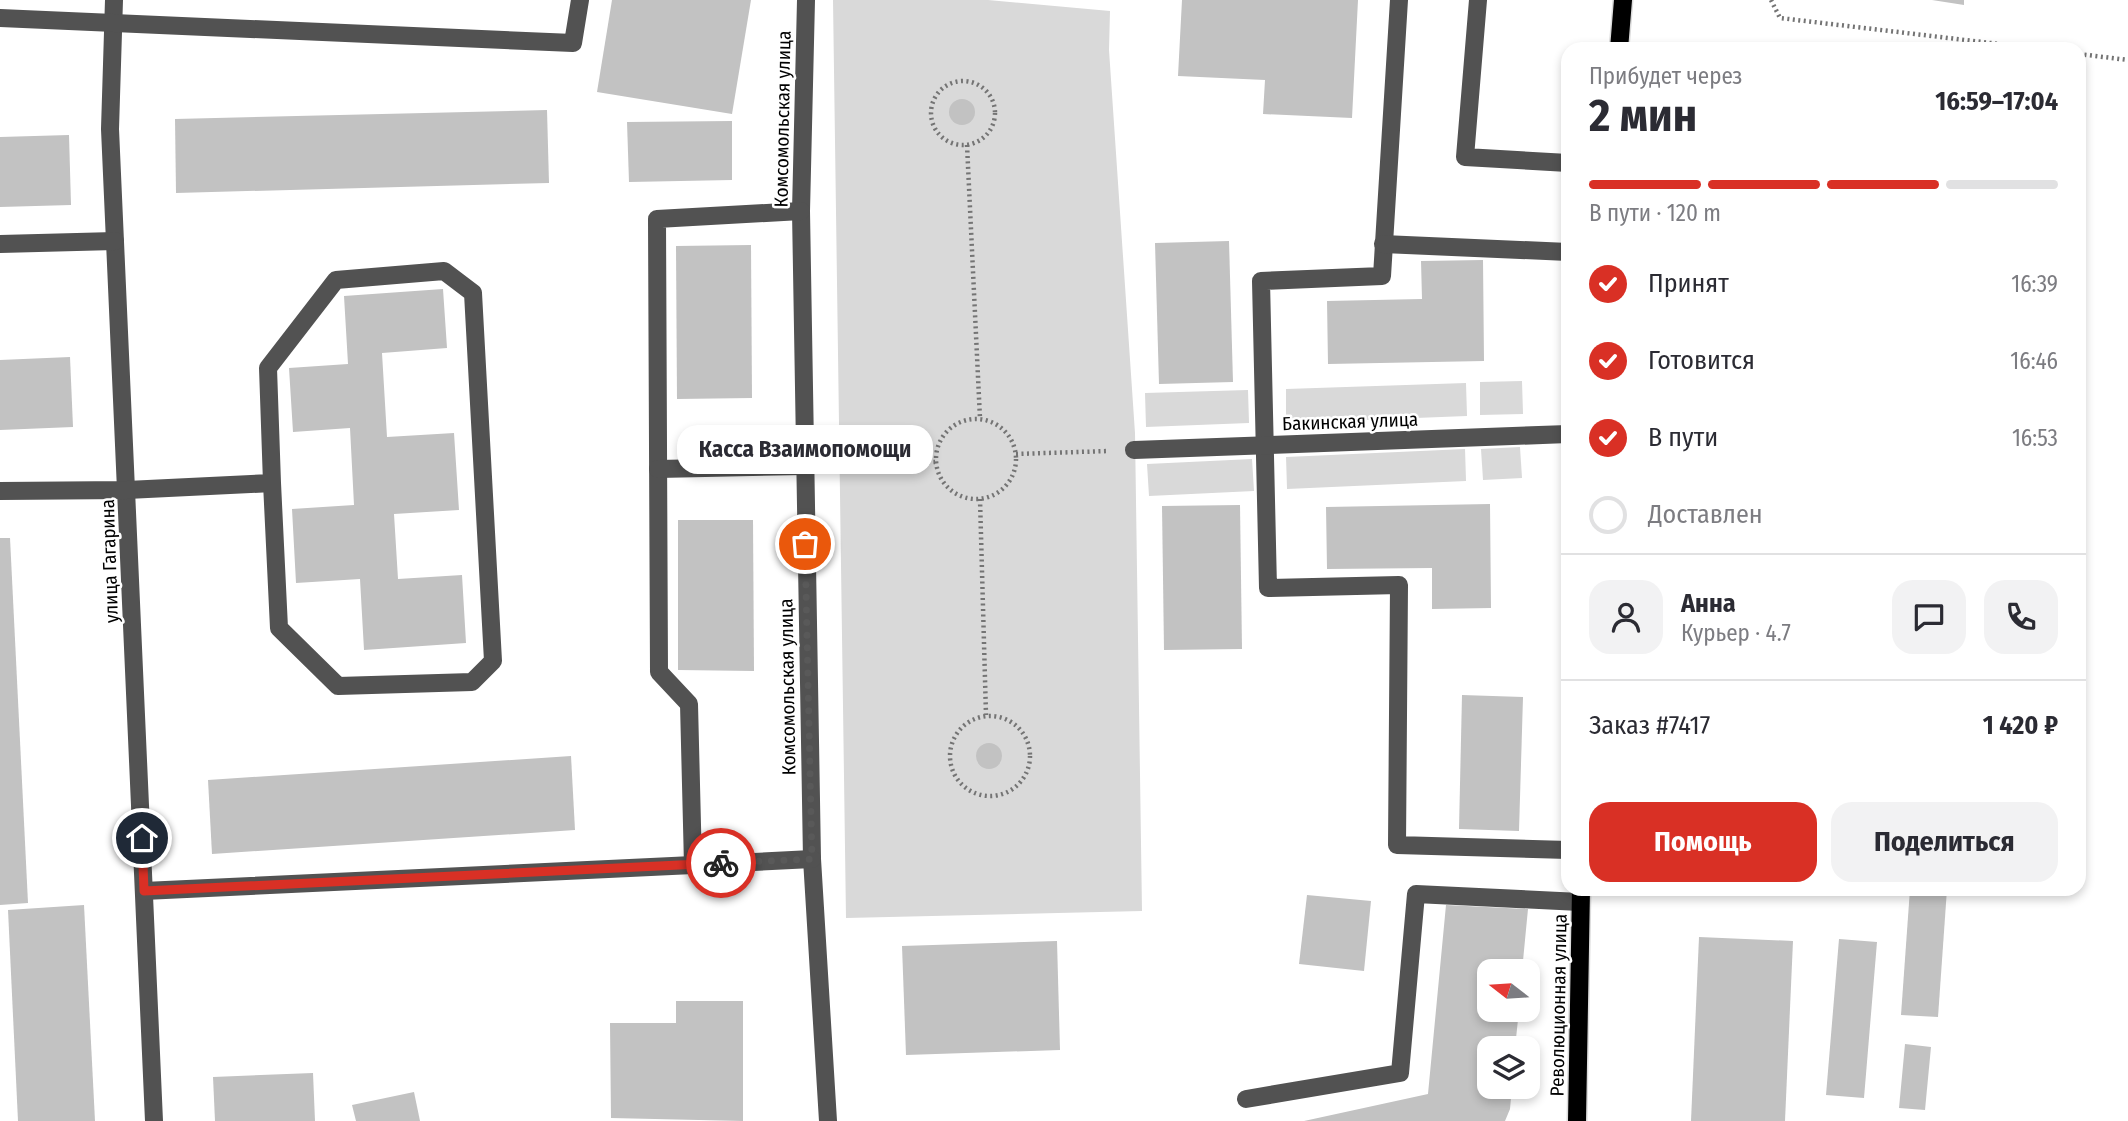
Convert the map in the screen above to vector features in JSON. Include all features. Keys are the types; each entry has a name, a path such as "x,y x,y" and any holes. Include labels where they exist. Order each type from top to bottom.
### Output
{"main road":[{"path":"1620,42 1623,0"},
{"name":"Революционная улица","path":"1577,1121 1581,896"}],"street":[{"name":"улица Гагарина","path":"114,0 111,24 110,130 154,1121"},
{"path":"0,19 573,43 580,0"},
{"name":"Комсомольская улица","path":"806,0 801,211 804,466 812,859 828,1121"},
{"path":"1399,0 1382,276 1261,281 1268,588 1399,585 1398,845 1561,850"},
{"path":"1478,0 1465,156 1561,163"},
{"path":"693,865 689,704 659,672 657,219 801,211"},
{"path":"0,244 116,241"},
{"path":"1383,244 1561,253"},
{"path":"444,271 472,293 493,661 472,682 338,686 279,628 272,483 268,368 336,280 444,271"},
{"name":"Бакинская улица","path":"1134,450 1561,434"},
{"path":"658,469 804,466"},
{"path":"0,491 127,490 272,483"},
{"path":"144,891 812,859"},
{"path":"1246,1099 1400,1073 1416,894 1561,895"}],"path":[{"path":"1771,0 1780,18 1985,42"},
{"path":"2086,55 2128,60"},
{"path":"958,80 974,82 983,87 994,104 993,124 989,132 981,140 967,145 952,143 942,137 931,118 936,96 942,88 958,80"},
{"path":"967,145 980,418"},
{"path":"980,418 998,425 1006,433 1016,454 1009,481 1000,491 980,499 952,492 942,482 935,462 939,442 947,431 958,422 980,418"},
{"path":"1016,454 1134,450"},
{"path":"804,466 935,462"},
{"path":"980,499 986,715"},
{"path":"986,715 1012,722 1028,741 1030,754 1029,766 1015,787 992,796 967,789 957,779 951,766 950,752 962,727 986,715"}],"shaded area":[{"path":"833,0 988,0 1110,11 1109,50 1135,433 1142,911 846,918"},
{"path":"1522,381 1523,414 1480,415 1480,382"},
{"path":"1466,383 1467,416 1286,423 1286,389"},
{"path":"1248,390 1249,423 1146,427 1145,393"},
{"path":"1520,447 1522,478 1483,480 1481,449"},
{"path":"1465,449 1466,481 1287,489 1286,457"},
{"path":"1252,459 1254,491 1149,496 1147,464"}],"building":[{"path":"612,0 751,0 732,114 597,92"},
{"path":"1182,0 1358,0 1352,118 1263,114 1265,80 1178,76"},
{"path":"1932,0 1964,0 1964,5"},
{"path":"962,99 971,103 975,112 971,121 962,125 953,121 949,112 953,103"},
{"path":"547,110 549,183 176,193 175,119"},
{"path":"732,121 732,180 629,182 627,122"},
{"path":"69,135 71,205 0,207 0,137"},
{"path":"1229,241 1233,382 1159,384 1155,243"},
{"path":"751,245 752,398 677,399 676,246"},
{"path":"1483,260 1484,361 1328,364 1327,301 1422,299 1421,261"},
{"path":"443,289 447,348 382,353 387,437 454,433 459,510 394,514 398,579 462,575 466,643 364,650 360,579 296,583 292,509 354,505 350,428 293,432 289,368 348,364 344,296"},
{"path":"70,357 73,427 0,430 0,360"},
{"path":"1490,504 1491,608 1432,609 1432,568 1327,569 1326,507"},
{"path":"1240,505 1242,649 1164,650 1162,506"},
{"path":"678,520 753,520 754,671 678,670"},
{"path":"0,538 10,538 28,903 0,905"},
{"path":"1462,695 1523,697 1519,831 1459,829"},
{"path":"989,743 998,747 1002,756 998,765 989,769 980,765 976,756 980,747"},
{"path":"571,756 575,830 212,854 208,780"},
{"path":"1307,895 1371,901 1364,971 1299,964"},
{"path":"1910,896 1947,896 1938,1017 1901,1015"},
{"path":"84,905 95,1121 18,1121 8,910"},
{"path":"1446,905 1528,909 1523,959 1477,959 1477,1022 1518,1022 1516,1036 1477,1036 1477,1099 1511,1099 1505,1121 1304,1121 1428,1094"},
{"path":"1699,937 1793,941 1785,1121 1691,1121"},
{"path":"1839,939 1877,942 1864,1098 1826,1095"},
{"path":"1057,941 1060,1050 906,1055 902,946"},
{"path":"676,1001 743,1001 743,1121 611,1118 610,1023 676,1023"},
{"path":"1905,1044 1931,1047 1925,1110 1899,1108"},
{"path":"313,1073 315,1121 215,1121 213,1077"},
{"path":"414,1092 420,1121 356,1121 352,1105"}],"way so far":[{"path":"721,863 812,859 805,544"}],"place":[{"name":"Касса Взаимопомощи","path":"805,544"}],"route":[{"path":"142,838 144,891 721,863"}]}
